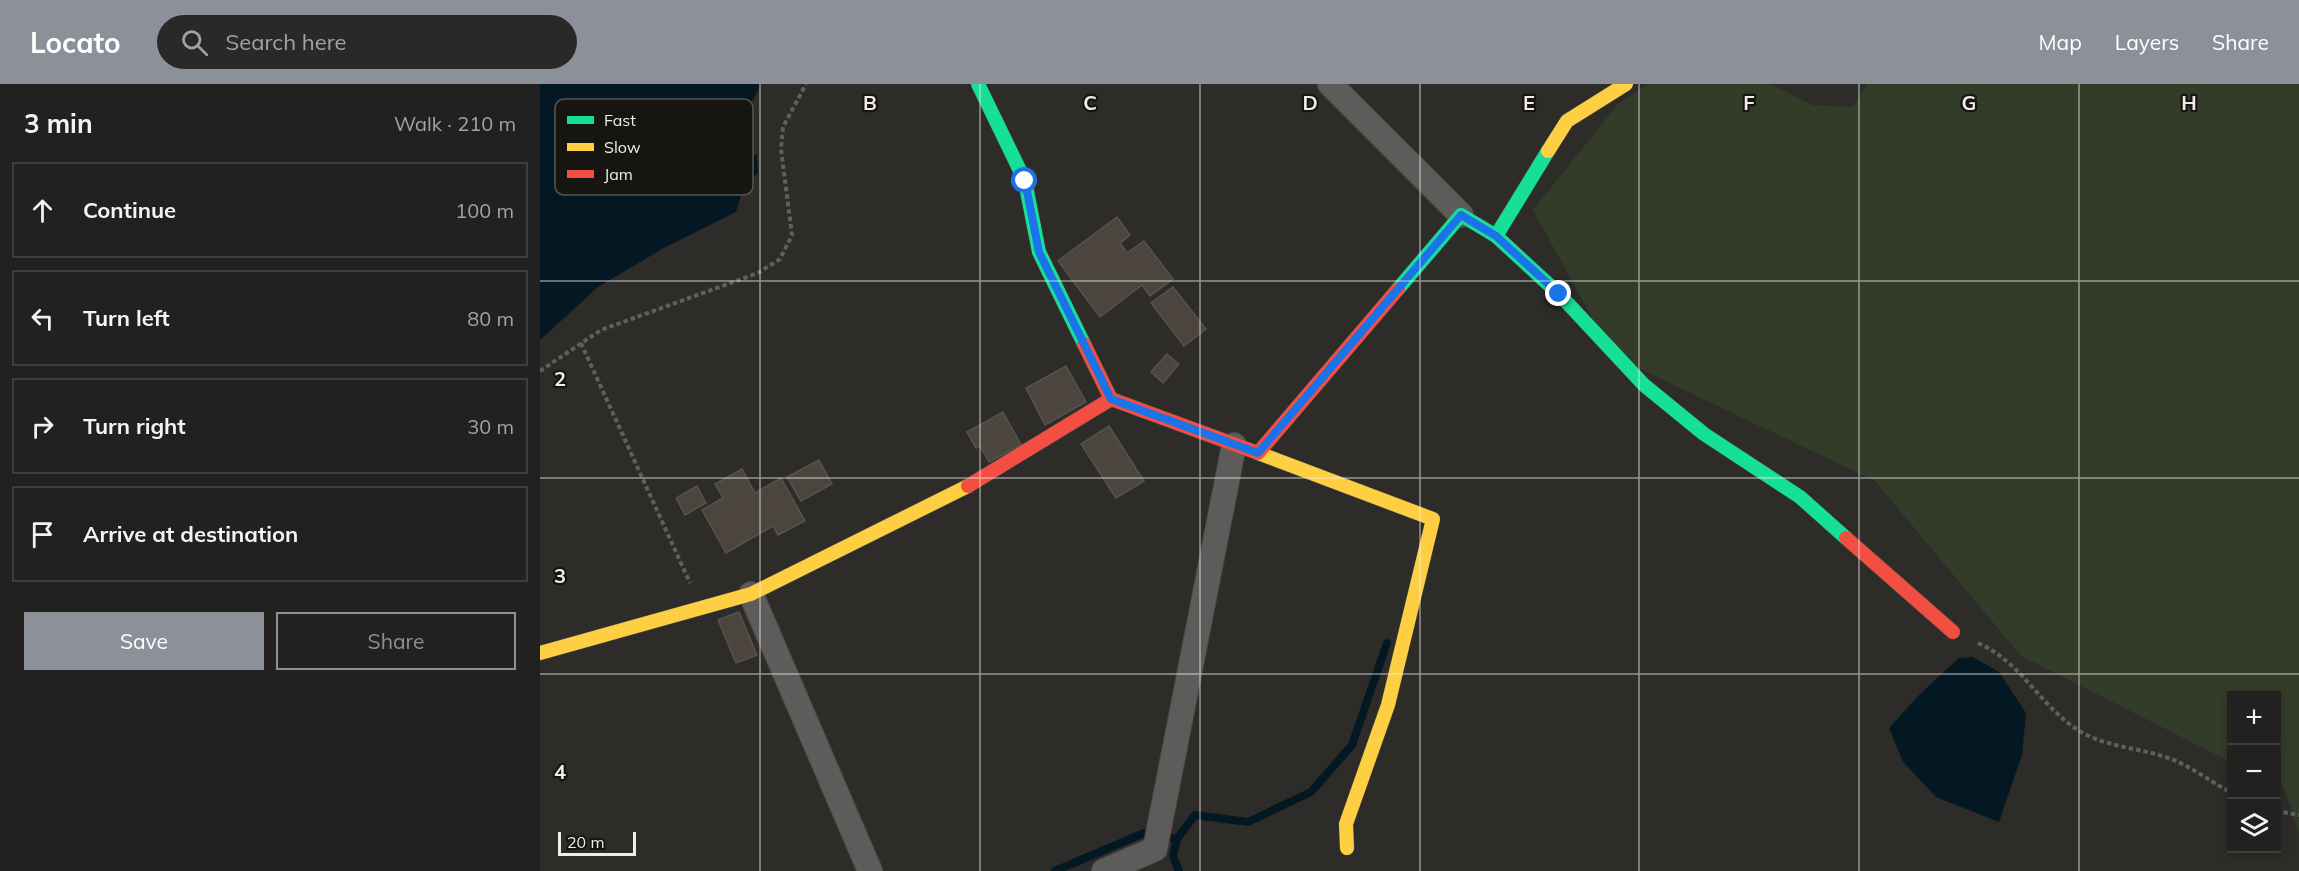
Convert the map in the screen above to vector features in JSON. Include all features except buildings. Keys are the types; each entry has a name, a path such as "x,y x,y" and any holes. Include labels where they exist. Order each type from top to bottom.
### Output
{"street":[{"path":"978,84 1025,181 1039,252 1111,399 1434,519 1388,705 1346,824 1347,848"},
{"path":"1330,84 1461,215 1496,236 1559,294 1644,385 1704,434 1800,497 1953,632"},
{"path":"1496,236 1567,121 1626,84"},
{"path":"1258,453 1461,215"},
{"path":"540,653 751,594 974,483 1111,399"},
{"path":"1104,871 1155,849 1234,445"},
{"path":"751,594 870,871"}],"path":[{"path":"540,370 601,330 758,273 780,259 792,235 781,149 783,127 806,84"},
{"path":"581,343 701,607"},
{"path":"1953,632 1990,648 2019,669 2056,713 2091,737 2173,759 2227,790"},
{"path":"2281,812 2299,815"}],"green space":[{"path":"1649,84 1771,84 1812,105 1852,107 1868,84 2299,84 2299,833 2284,788 2281,786 2281,691 2227,691 2227,760 2021,656 1875,481 1613,356 1533,210 1618,104"}],"water":[{"path":"540,84 761,84 753,100 555,99 555,195 741,195 736,212 662,249 598,287 540,340"},
{"path":"753,155 757,155 758,173 753,178"},
{"path":"1973,657 1999,672 2026,713 2022,755 1999,822 1936,797 1903,762 1889,728 1921,693 1959,658"}],"waterway":[{"path":"1055,871 1144,833 1177,839 1195,815 1248,822 1311,792 1352,745 1387,643"},
{"path":"1177,839 1173,856 1179,871"}],"traffic: fast":[{"path":"978,84 1025,181 1039,252 1084,344"},
{"path":"1398,289 1461,215 1496,236 1548,151"},
{"path":"1496,236 1559,294 1644,385 1704,434 1800,497 1846,538"}],"traffic: slow":[{"path":"1548,151 1567,121 1626,84"},
{"path":"1258,453 1433,519 1388,705 1346,824 1347,848"},
{"path":"540,653 751,594 968,486"}],"traffic: jam":[{"path":"1084,344 1111,399 1258,453 1398,289"},
{"path":"968,486 1111,399"},
{"path":"1846,538 1953,632"}],"route":[{"path":"1025,181 1039,252 1111,399 1258,453 1461,215 1496,236 1559,294"}]}
